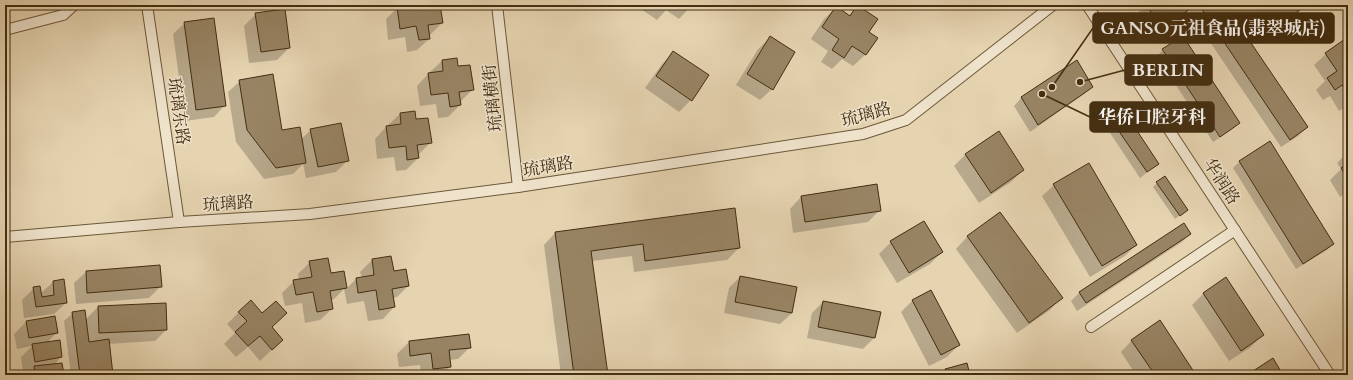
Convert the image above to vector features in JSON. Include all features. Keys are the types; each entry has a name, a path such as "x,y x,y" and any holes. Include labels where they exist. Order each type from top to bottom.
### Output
{"street":[{"path":"5,30 63,15 74,5"},
{"name":"琉璃东路","path":"147,5 179,222"},
{"name":"琉璃横街","path":"497,5 518,187"},
{"name":"琉璃路","path":"5,237 179,222 310,214 518,187 863,134 906,120 1053,5"},
{"name":"华润路","path":"1088,5 1330,375"},
{"path":"1091,327 1235,230"}],"building":[{"path":"409,5 440,5 443,23 428,25 430,39 419,40 416,26 400,29 397,7"},
{"path":"857,5 878,19 869,32 878,38 866,55 852,46 844,58 832,50 839,39 822,27 836,6 850,16"},
{"path":"1146,5 1196,5 1162,28"},
{"path":"1199,5 1301,5 1303,8 1251,43 1308,127 1290,140"},
{"path":"285,9 290,48 261,52 255,13"},
{"path":"214,18 226,106 196,110 184,22"},
{"path":"770,36 795,52 773,90 747,74"},
{"path":"1183,36 1240,123 1220,137 1162,49"},
{"path":"1348,37 1348,95 1342,85 1335,90 1327,78 1337,71 1325,53"},
{"path":"673,51 709,75 692,101 656,76"},
{"path":"457,58 458,66 470,65 474,90 459,92 461,105 450,107 448,93 431,95 428,73 443,71 442,60"},
{"path":"1077,60 1093,87 1038,125 1021,97"},
{"path":"273,74 282,130 300,127 306,163 276,168 247,130 239,80"},
{"path":"1120,105 1159,164 1147,172 1107,114"},
{"path":"415,111 416,119 428,118 432,143 417,145 419,158 407,160 406,146 389,148 386,126 401,124 400,113"},
{"path":"341,123 349,161 318,167 310,129"},
{"path":"999,131 1024,170 991,193 965,154"},
{"path":"1270,141 1334,244 1303,264 1239,161"},
{"path":"1089,163 1137,245 1102,266 1053,184"},
{"path":"1348,163 1348,179 1341,168"},
{"path":"1165,176 1188,210 1180,216 1156,182"},
{"path":"877,184 881,211 805,222 801,196"},
{"path":"735,208 740,248 645,261 643,244 591,251 608,375 574,375 555,232"},
{"path":"1000,212 1063,298 1029,323 967,236"},
{"path":"924,221 943,252 909,273 890,241"},
{"path":"1184,223 1191,234 1086,303 1079,292"},
{"path":"391,256 394,271 406,269 409,286 392,289 395,307 379,310 376,290 358,293 356,278 374,275 372,259"},
{"path":"328,258 331,273 344,271 347,288 330,291 333,309 317,312 313,292 296,295 293,280 312,277 309,261"},
{"path":"160,265 162,287 87,293 86,271"},
{"path":"740,276 797,287 792,313 735,302"},
{"path":"1226,277 1264,335 1241,351 1203,293"},
{"path":"64,279 67,303 36,307 33,287 40,286 42,297 54,295 53,281"},
{"path":"931,290 960,345 941,355 912,300"},
{"path":"251,300 262,313 276,301 287,313 272,327 283,340 272,350 260,336 248,346 235,332 247,321 238,312"},
{"path":"823,301 881,312 875,338 818,327"},
{"path":"166,303 167,330 99,333 98,306"},
{"path":"85,310 89,342 109,339 113,375 80,375 72,312"},
{"path":"55,316 58,333 29,338 26,321"},
{"path":"1160,320 1196,375 1155,375 1131,340"},
{"path":"469,334 471,348 449,350 451,367 433,369 431,353 410,356 409,341"},
{"path":"60,340 62,357 35,362 32,344"},
{"path":"1273,358 1283,375 1251,375 1250,373"},
{"path":"62,363 64,375 35,375 34,366"},
{"path":"967,363 970,375 947,375 945,369"},
{"path":"172,371 173,375 133,375"}],"place":[{"name":"BERLIN","path":"1080,82"},
{"name":"GANSO元祖食品(翡翠城店)","path":"1052,87"},
{"name":"华侨口腔牙科","path":"1042,94"}]}
